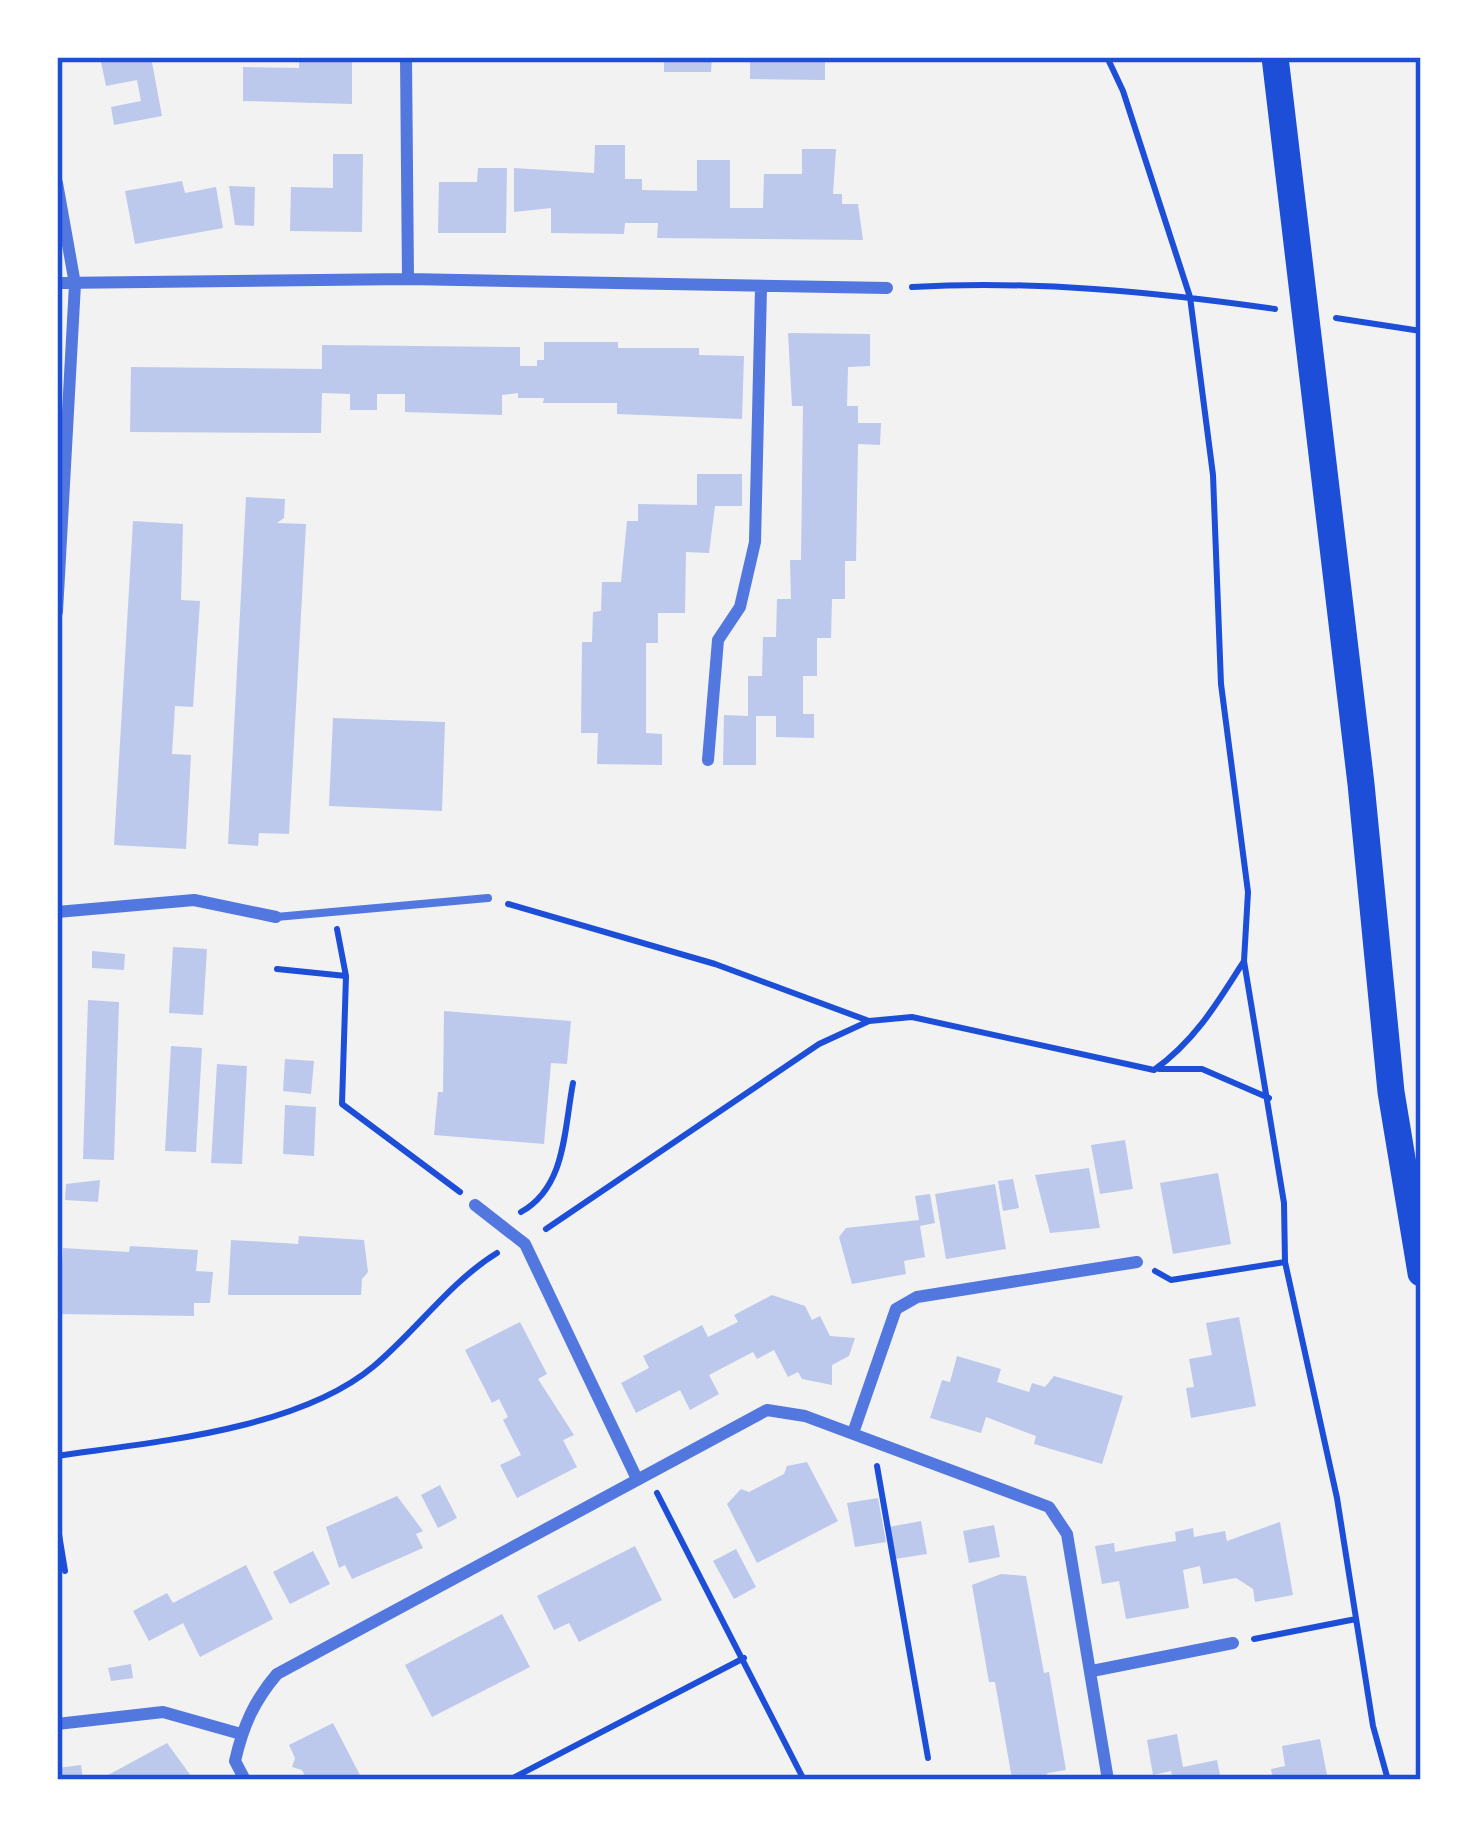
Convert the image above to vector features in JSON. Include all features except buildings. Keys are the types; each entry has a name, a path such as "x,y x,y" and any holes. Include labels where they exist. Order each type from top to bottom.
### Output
{"main road":[{"path":"1274,57 1297,224 1391,1092 1421,1274"}],"street":[{"path":"406,57 408,279"},
{"path":"57,183 75,284 57,612"},
{"path":"57,284 408,279 887,288"},
{"path":"708,760 718,640 740,607 755,542 761,288"},
{"path":"57,911 194,900 276,917"},
{"path":"475,1204 525,1244 642,1477"},
{"path":"853,1433 896,1310 916,1298 1137,1262"},
{"path":"245,1780 235,1761 241,1734 254,1701 277,1674 767,1410 853,1433 1049,1507 1067,1534 1108,1780"},
{"path":"1092,1671 1233,1642"},
{"path":"57,1724 164,1712 241,1734"}],"lane":[{"path":"276,917 488,898"}],"path":[{"path":"1107,57 1123,91 1190,297 1213,475 1221,684 1248,892 1244,961 1284,1203 1286,1262 1373,1726 1388,1780"},
{"path":"887,288 967,284 1190,297"},
{"path":"488,898 715,964 869,1021"},
{"path":"334,914 346,976 342,1104 424,1160 475,1204 517,1214 544,1199 554,1180 573,1083"},
{"path":"1154,1070 1178,1053 1210,1016 1244,961"},
{"path":"278,969 346,976"},
{"path":"57,1456 254,1424 370,1370 493,1254 525,1244 800,1056 869,1021 912,1017 1154,1070 1202,1069 1269,1098"},
{"path":"1137,1262 1172,1280 1286,1262"},
{"path":"872,1442 928,1758"},
{"path":"642,1477 744,1658 804,1780"},
{"path":"57,1522 65,1571"},
{"path":"1233,1642 1356,1619"},
{"path":"508,1780 744,1658"}]}
